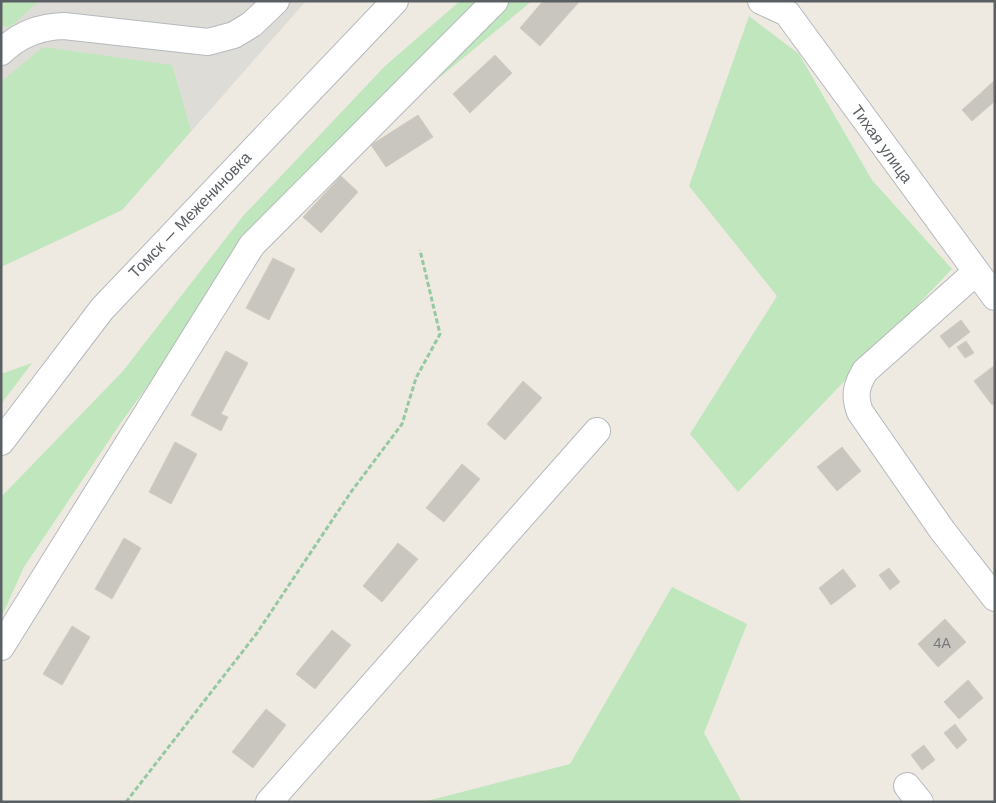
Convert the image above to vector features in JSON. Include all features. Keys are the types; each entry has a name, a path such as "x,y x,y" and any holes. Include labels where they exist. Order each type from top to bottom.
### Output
{"street":[{"path":"1,52 25,34 44,26 64,26 208,42 234,35 252,24 276,1"},
{"name":"Томск — Межениновка","path":"1,442 102,309 395,1"},
{"path":"1,647 252,245 495,1"},
{"name":"Тихая улица","path":"761,1 786,7 995,297"},
{"path":"976,272 865,371 858,382 856,397 860,412 865,420 942,530 995,598"},
{"path":"269,802 597,431"}],"path":[{"path":"126,802 257,633 351,492 402,424 416,378 440,334 420,250"}],"shaded area":[{"path":"1,1 306,1 122,210 1,267"}],"green space":[{"path":"1,1 39,1 9,28 1,25"},
{"path":"460,1 532,1 365,139 182,338 120,424 24,567 1,618 1,497 123,371 243,216 385,66"},
{"path":"749,16 799,54 872,180 952,269 738,492 690,434 777,296 689,186"},
{"path":"43,47 172,65 191,131 122,210 1,267 1,82"},
{"path":"32,363 1,404 1,374"},
{"path":"672,587 747,624 704,733 742,802 423,802 570,764"}],"building":[{"path":"543,1 579,2 540,46 520,28"},
{"path":"495,55 512,73 470,113 453,94"},
{"path":"995,80 995,101 972,121 962,110"},
{"path":"418,115 433,137 386,167 371,145"},
{"path":"341,176 358,192 321,233 303,217"},
{"path":"273,258 295,269 269,320 246,308"},
{"path":"961,320 970,332 949,348 940,336"},
{"path":"966,341 974,353 965,358 957,347"},
{"path":"226,351 248,363 221,414 228,417 221,431 191,415"},
{"path":"995,365 995,403 992,405 974,381"},
{"path":"523,381 542,398 505,440 487,424"},
{"path":"175,442 197,454 171,504 149,492"},
{"path":"842,447 861,471 837,491 817,467"},
{"path":"462,464 480,479 444,522 426,508"},
{"path":"124,538 141,548 112,599 95,589"},
{"path":"398,543 418,559 382,602 363,586"},
{"path":"889,568 900,582 890,590 879,575"},
{"path":"843,569 856,586 831,605 819,588"},
{"path":"945,619 966,642 938,667 918,644"},
{"path":"72,626 90,637 62,685 43,674"},
{"path":"332,630 351,645 315,689 296,674"},
{"path":"968,680 983,698 959,719 944,702"},
{"path":"266,709 286,725 253,768 232,752"},
{"path":"955,724 967,740 957,749 944,733"},
{"path":"924,745 935,760 922,770 911,755"}]}
